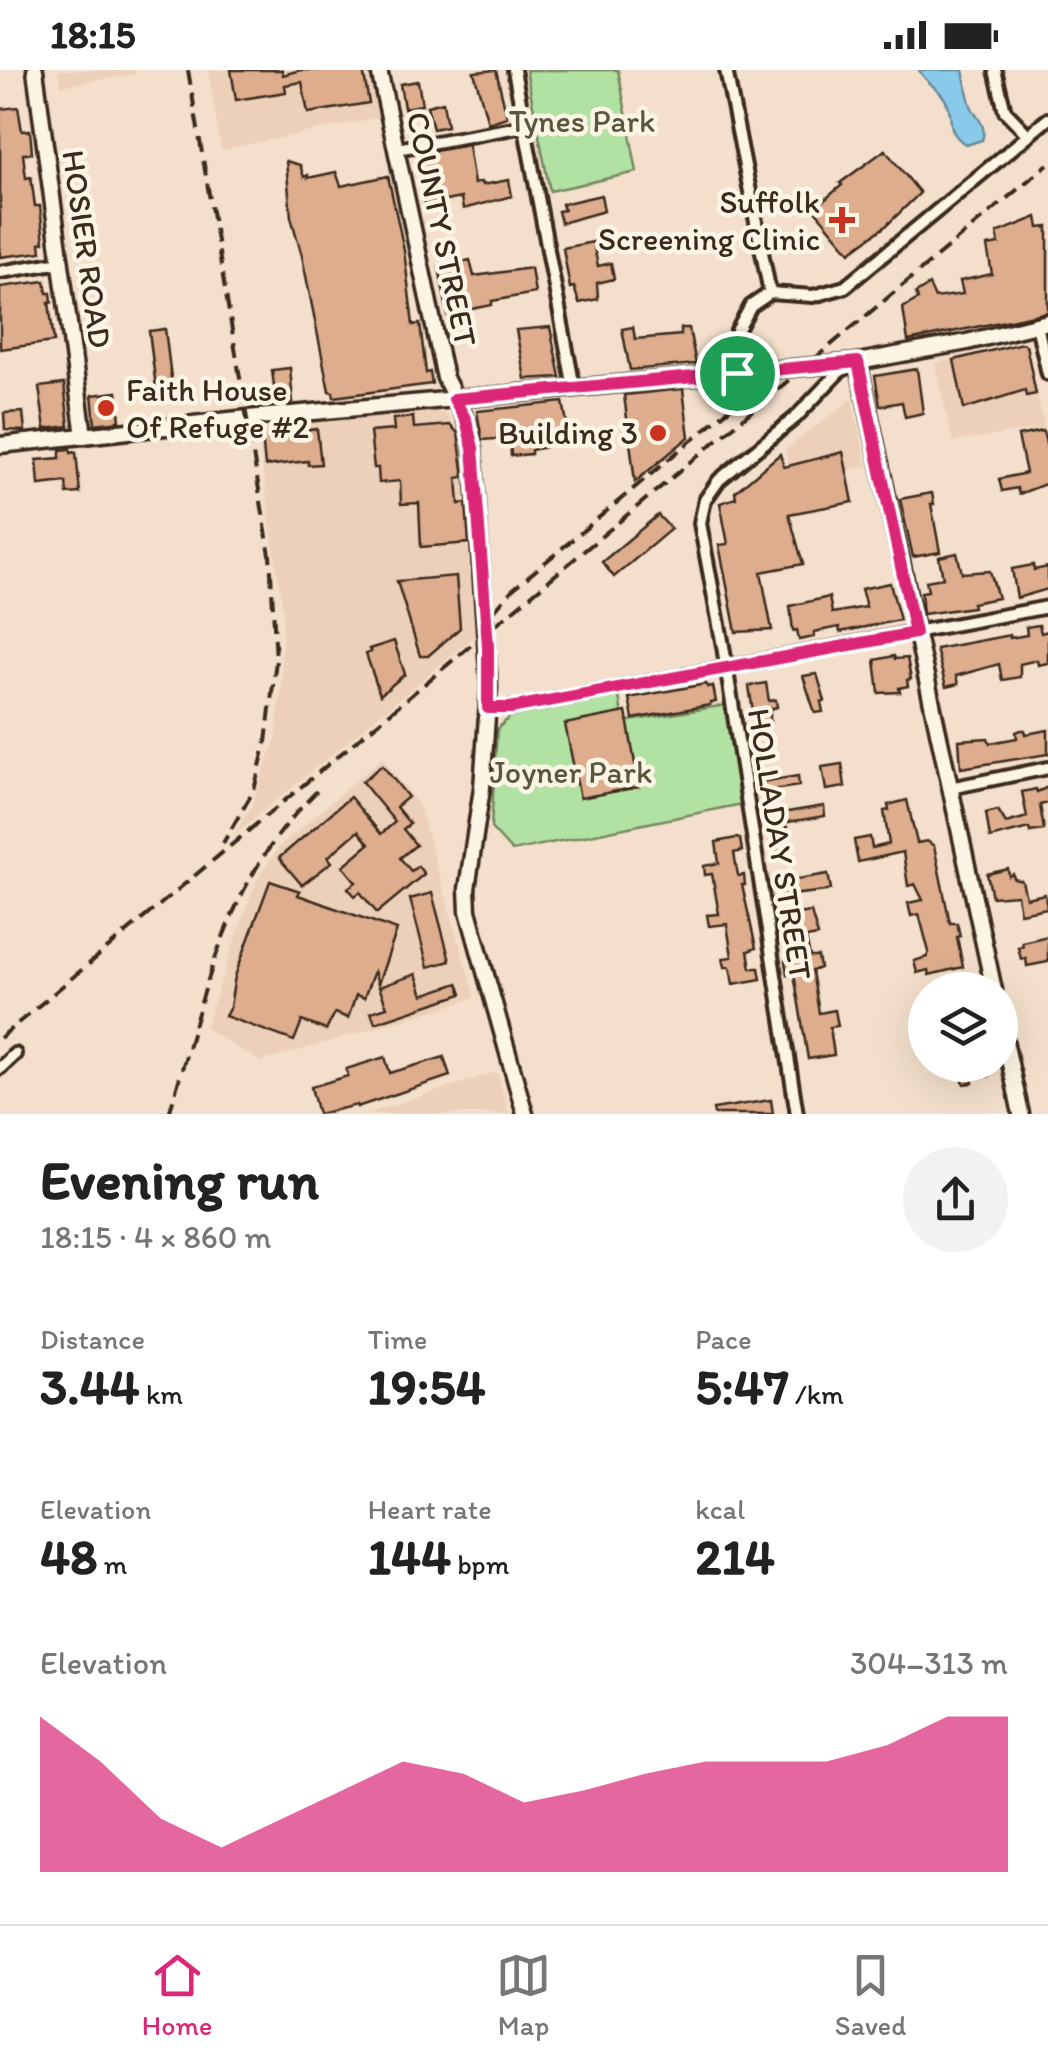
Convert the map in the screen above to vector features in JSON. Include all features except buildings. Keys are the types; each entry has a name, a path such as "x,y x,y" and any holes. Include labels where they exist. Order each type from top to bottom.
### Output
{"main road":[{"name":"HOSIER ROAD","path":"36,70 84,436"},
{"name":"COUNTY STREET","path":"380,70 445,378 466,420 473,448 488,646 488,708 480,804 467,889 468,911 526,1114"},
{"path":"0,445 858,362 967,342 1042,323"},
{"path":"858,362 990,972"},
{"path":"1014,1082 1021,1114"}],"street":[{"path":"514,70 574,388"},
{"path":"726,70 770,294"},
{"path":"995,70 1005,111 1028,135"},
{"path":"737,373 737,331 752,306 770,294 813,296 844,287 1048,119"},
{"path":"397,148 524,126"},
{"path":"0,272 61,262"},
{"path":"1042,323 1048,374"},
{"name":"HOLLADAY STREET","path":"797,1114 700,523 705,500 719,480 795,418 839,372 858,362"},
{"path":"488,708 510,708 1048,606"},
{"path":"950,788 1048,768"},
{"path":"0,1068 16,1054"}],"shaded area":[{"path":"59,70 136,70 136,74 61,86"},
{"path":"208,70 366,70 381,117 221,150"},
{"path":"1026,342 1044,428 953,442 935,363"},
{"path":"852,399 867,466 792,482 785,450"},
{"path":"425,409 447,416 467,440 481,631 233,836 251,807 276,738 281,687 283,610 257,430"},
{"path":"382,758 419,806 475,998 260,1062 205,1028 252,892 281,845"},
{"path":"497,1072 509,1114 366,1114"}],"green space":[{"name":"Tynes Park","path":"526,70 618,70 637,172 550,191"},
{"name":"Joyner Park","path":"619,696 623,722 726,705 742,804 512,851 491,828 497,729 510,717"}],"water":[{"path":"919,70 963,70 970,103 982,125 982,140 966,145 959,139 943,97"}],"railway":[{"path":"188,70 270,555 276,660 266,742 254,790 223,843"},
{"path":"0,1038 1048,164"},
{"path":"479,628 512,590 741,399"},
{"path":"169,1114 208,981 239,900 260,861 320,788"}],"place":[{"name":"Suffolk Screening Clinic","path":"842,220"},
{"name":"Faith House Of Refuge #2","path":"106,408"},
{"name":"Building 3","path":"658,433"}],"route":[{"path":"858,362 915,633 510,708 488,708 488,646 473,448 466,420 454,399 737,373 858,362"}]}
